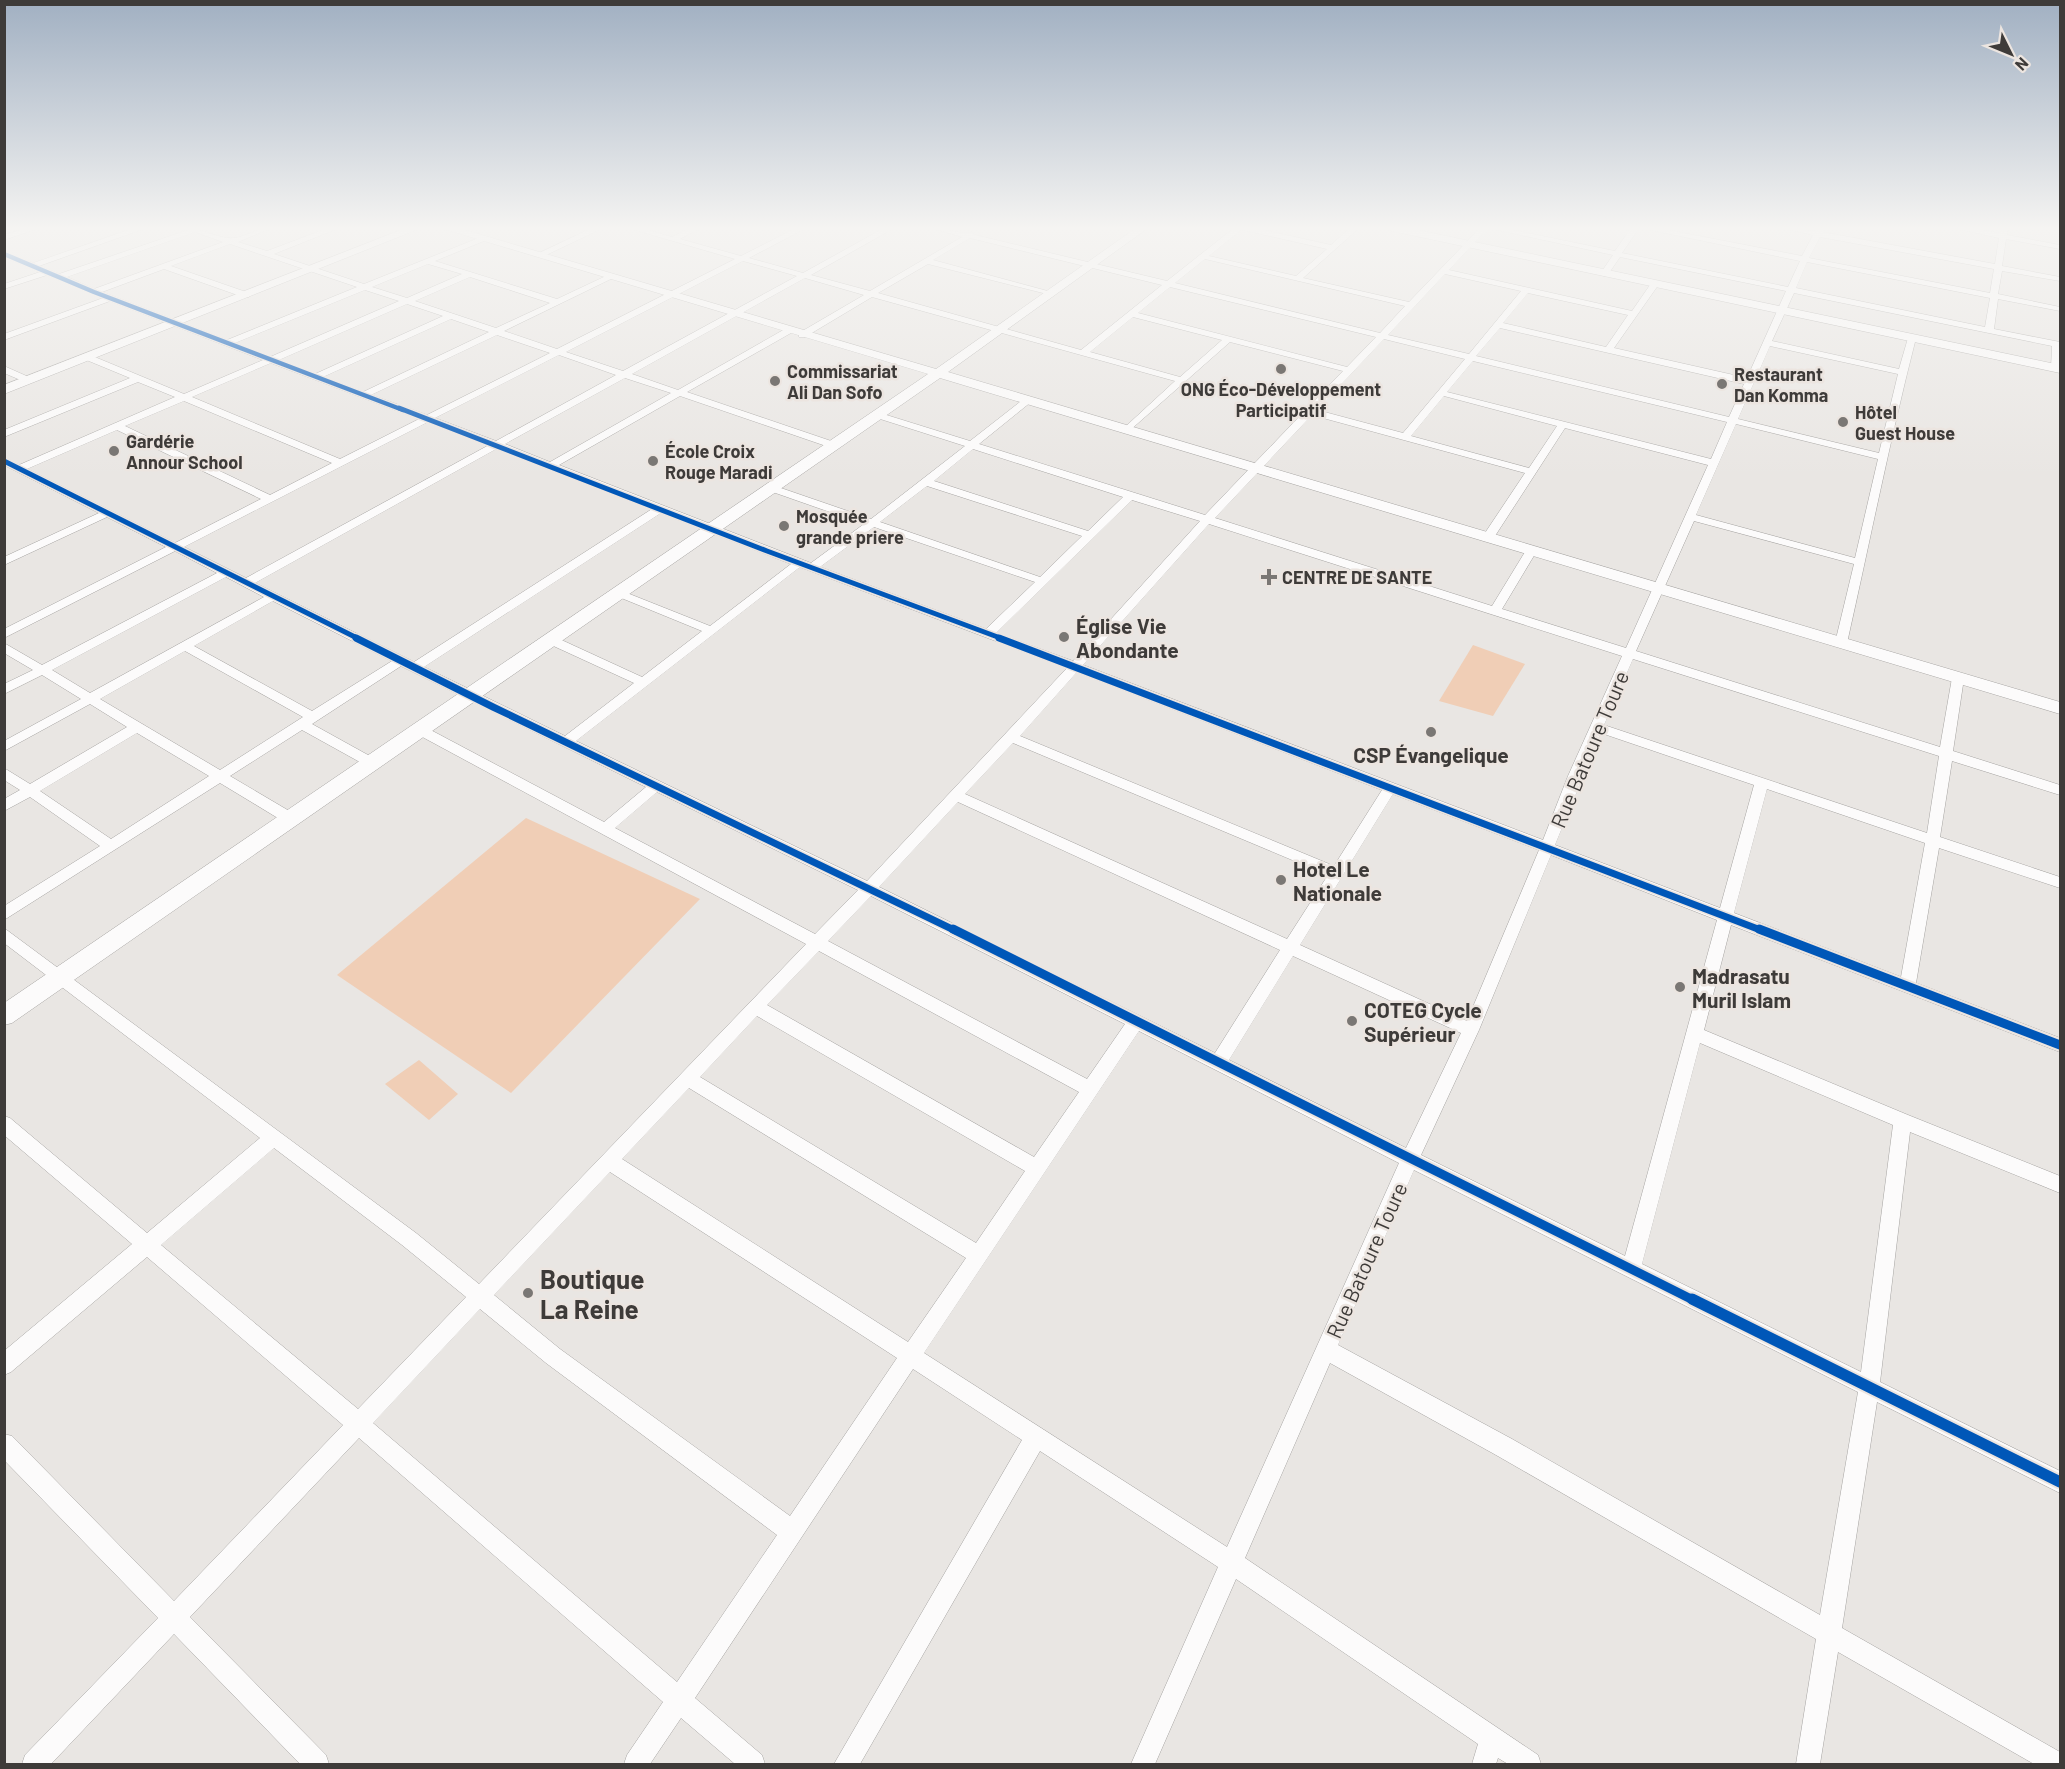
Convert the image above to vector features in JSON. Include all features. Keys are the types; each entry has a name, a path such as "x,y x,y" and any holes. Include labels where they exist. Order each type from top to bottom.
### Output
{"street":[{"path":"4,338 77,311"},
{"path":"144,311 2061,1045"},
{"path":"4,390 25,379 197,311"},
{"path":"228,343 307,311"},
{"path":"20,468 385,311"},
{"path":"434,311 833,445"},
{"path":"363,395 540,311"},
{"path":"4,634 639,311"},
{"path":"722,311 1128,429 2061,708"},
{"path":"246,583 740,311"},
{"path":"550,466 678,393 839,311"},
{"path":"937,311 1181,380"},
{"path":"4,1016 1026,311"},
{"path":"1084,352 1135,311"},
{"path":"1279,311 1883,457"},
{"path":"34,1764 869,888 1011,737 1207,520 1406,311"},
{"path":"1405,437 1510,311"},
{"path":"1618,311 1634,314"},
{"path":"1608,350 1636,311"},
{"path":"1782,311 2058,369 2058,344 1893,311"},
{"name":"Rue Batoure Toure","path":"1143,1764 1410,1159 1471,1030 1597,727 1782,311"},
{"path":"1989,330 1992,311"},
{"path":"1131,314 1349,370"},
{"path":"315,377 450,316"},
{"path":"4,384 87,357 171,321"},
{"path":"1498,325 1750,382"},
{"path":"1841,643 1901,372 1912,338"},
{"path":"1128,429 1228,339"},
{"path":"1767,343 1901,372"},
{"path":"87,357 340,463"},
{"path":"4,369 25,379"},
{"path":"4,434 138,378"},
{"path":"1442,393 1714,463"},
{"path":"566,742 712,631 873,522 1028,400"},
{"path":"1310,411 1533,472"},
{"path":"877,415 2061,790"},
{"path":"1489,537 1563,424"},
{"path":"117,426 270,499"},
{"path":"4,461 272,597 869,888 2061,1482"},
{"path":"926,482 1090,535"},
{"path":"771,488 1042,581"},
{"path":"988,634 1132,495"},
{"path":"415,667 660,509"},
{"path":"4,562 108,513"},
{"path":"1690,517 1859,562"},
{"path":"1496,610 1532,549"},
{"path":"4,550 16,557"},
{"path":"4,690 225,573"},
{"path":"618,593 712,631"},
{"path":"4,747 272,597"},
{"path":"551,639 644,683"},
{"path":"185,646 308,720 372,763"},
{"path":"4,647 291,819"},
{"path":"4,914 402,660"},
{"path":"1907,986 1958,678"},
{"path":"4,806 137,727"},
{"path":"1597,727 2061,883"},
{"path":"420,730 1090,1089"},
{"path":"1011,737 1337,873"},
{"path":"4,773 111,846"},
{"path":"1631,1269 1762,782"},
{"path":"605,829 656,786"},
{"path":"1218,1063 1390,788"},
{"path":"954,795 1471,1030"},
{"path":"4,934 409,1239 553,1356 791,1531"},
{"path":"756,1007 1037,1168"},
{"path":"636,1764 680,1702 791,1531 860,1433 910,1355 1136,1021"},
{"path":"1694,1033 2061,1184"},
{"path":"687,1078 978,1255"},
{"path":"1808,1764 1869,1387 1902,1120"},
{"path":"4,1124 359,1424 753,1764"},
{"path":"4,1365 273,1138"},
{"path":"609,1161 1232,1563 1529,1764"},
{"path":"1326,1349 1504,1447 2057,1764"},
{"path":"846,1764 1036,1437"},
{"path":"4,1444 317,1764"},
{"path":"1485,1764 1492,1740"}],"shaded area":[{"path":"1473,645 1525,664 1493,716 1439,701"},
{"path":"526,818 700,899 511,1093 337,975"},
{"path":"419,1060 458,1094 429,1120 385,1084"}],"cycle path":[{"path":"142,311 2060,1045"},
{"path":"4,461 493,707 998,951 1275,1092 2060,1482"}],"place":[{"name":"ONG Éco-Développement Participatif","path":"1281,369"},
{"name":"Commissariat Ali Dan Sofo","path":"775,381"},
{"name":"Restaurant Dan Komma","path":"1722,384"},
{"name":"Hôtel Guest House","path":"1843,422"},
{"name":"Gardérie Annour School","path":"114,451"},
{"name":"École Croix Rouge Maradi","path":"653,461"},
{"name":"Mosquée grande priere","path":"784,526"},
{"name":"CENTRE DE SANTE","path":"1269,577"},
{"name":"Église Vie Abondante","path":"1064,637"},
{"name":"CSP Évangelique","path":"1431,732"},
{"name":"Hotel Le Nationale","path":"1281,880"},
{"name":"Madrasatu Muril Islam","path":"1680,987"},
{"name":"COTEG Cycle Supérieur","path":"1352,1021"},
{"name":"Boutique La Reine","path":"528,1293"}]}
